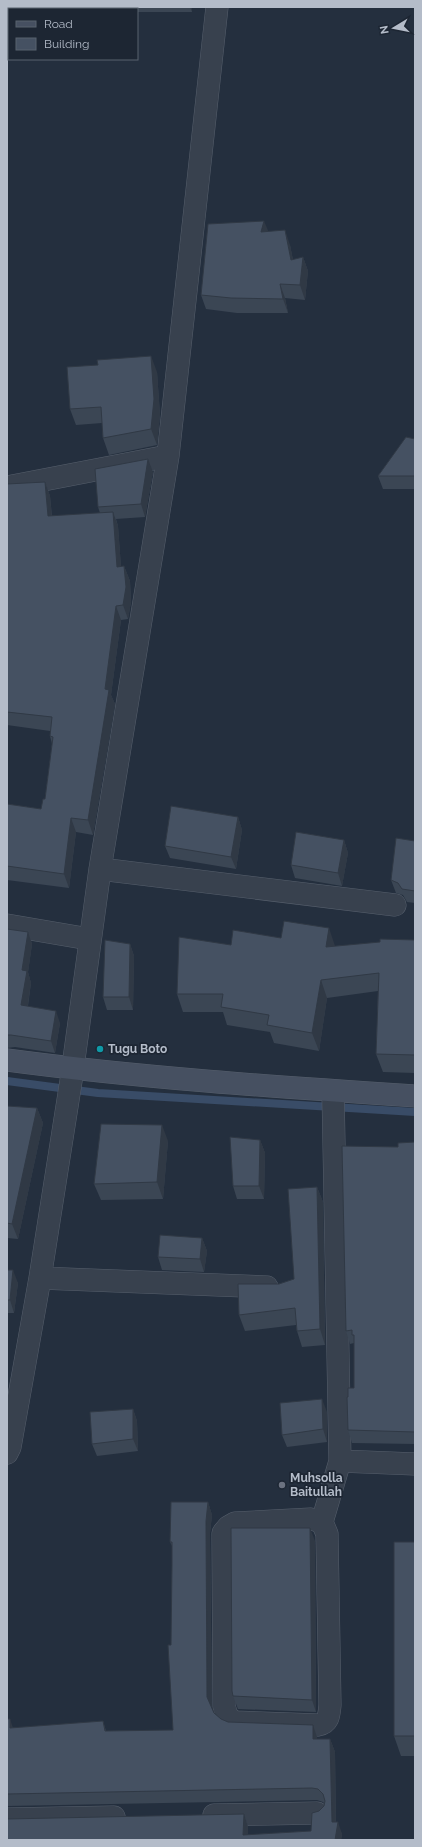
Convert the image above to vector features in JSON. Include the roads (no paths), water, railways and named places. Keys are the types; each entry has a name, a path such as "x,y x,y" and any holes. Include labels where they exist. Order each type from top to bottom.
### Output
{"main road":[{"path":"7,1060 70,1083 333,1102 415,1096"}],"street":[{"path":"8,1449 40,1278 70,1083 100,869 168,456 217,7"},
{"path":"7,487 168,456"},
{"path":"100,869 395,905"},
{"path":"7,925 90,939"},
{"path":"322,1522 312,1519 235,1524 228,1527 223,1533 224,1706 227,1716 234,1722 318,1725 325,1723 328,1719 330,1705 328,1542 326,1530 322,1522 340,1461 333,1102"},
{"path":"40,1278 285,1287"},
{"path":"340,1461 415,1464"},
{"path":"198,1815 318,1813"},
{"path":"7,1819 134,1816"}],"waterway":[{"path":"7,1081 98,1093 415,1112"}],"place":[{"name":"Tugu Boto","path":"100,1049"},
{"name":"Muhsolla Baitullah","path":"282,1485"}]}
